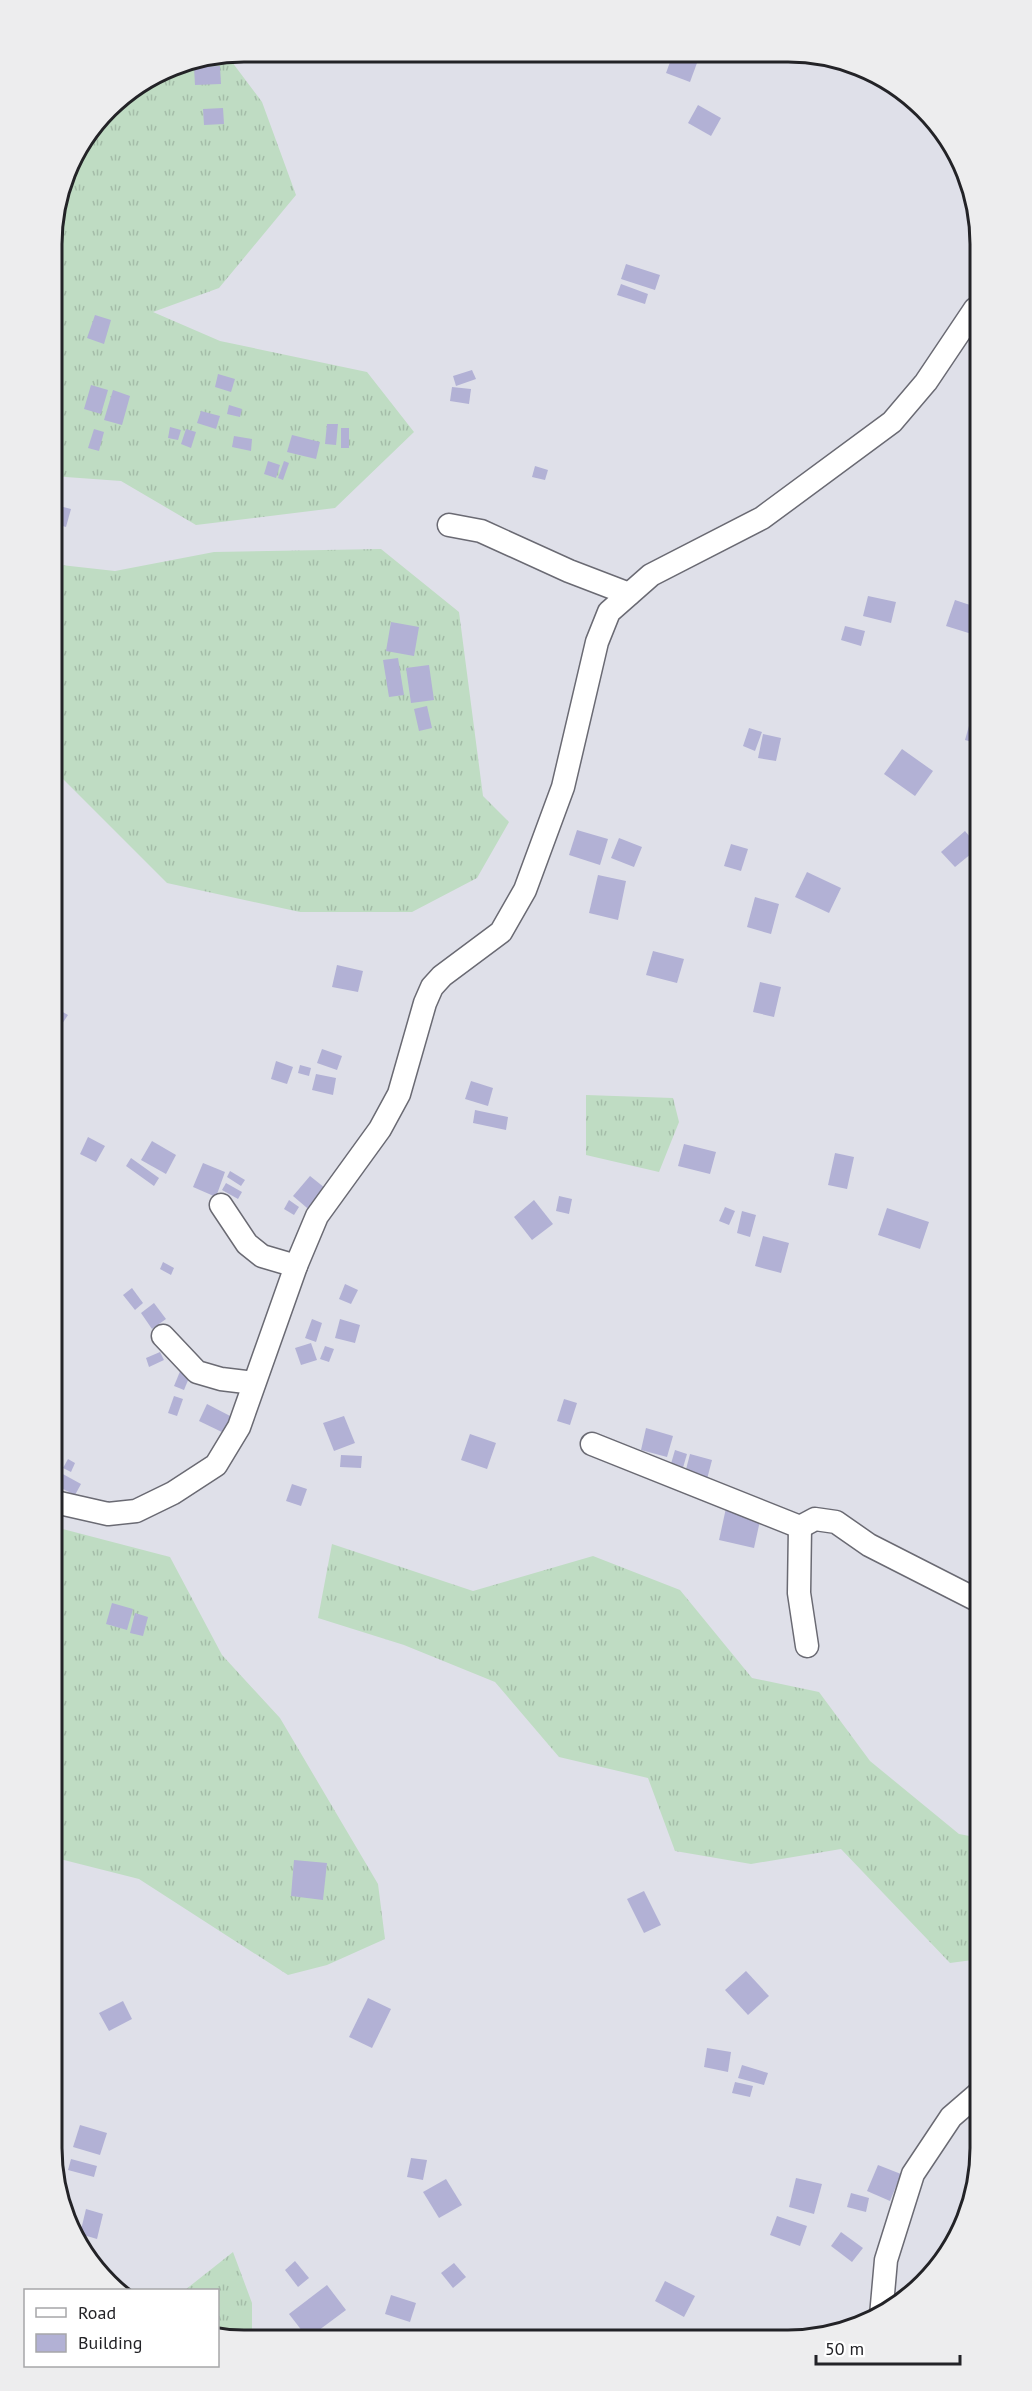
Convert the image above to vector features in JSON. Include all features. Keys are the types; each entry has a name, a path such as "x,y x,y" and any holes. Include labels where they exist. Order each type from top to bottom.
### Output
{"street":[{"path":"61,1503 108,1514 136,1511 173,1493 216,1465 239,1427 296,1266 318,1216 380,1129 399,1094 424,1003 432,987 442,976 501,932 525,890 563,787 597,642 609,612 651,575 762,518 892,422 926,382 970,316"},
{"path":"449,525 481,531 561,568 629,594"},
{"path":"221,1205 247,1244 262,1256 296,1266"},
{"path":"163,1336 197,1372 221,1379 254,1383"},
{"path":"592,1444 800,1527 815,1519 836,1522 869,1545 970,1596"},
{"path":"800,1527 799,1593 807,1646"},
{"path":"882,2304 886,2259 913,2174 951,2117 970,2101"}],"green space":[{"path":"232,62 262,102 296,195 219,288 153,312 220,341 367,372 414,432 335,508 196,525 121,481 62,477 62,231 68,196 75,174 86,152 99,133 123,107 163,80 185,71"},
{"path":"381,549 459,612 483,796 509,822 477,878 412,912 300,912 167,883 62,778 62,565 115,571 214,552"},
{"path":"586,1095 673,1098 679,1122 659,1172 586,1155"},
{"path":"61,1529 170,1557 222,1655 280,1718 378,1884 385,1939 327,1965 288,1975 139,1879 61,1859"},
{"path":"332,1544 473,1591 593,1556 680,1590 752,1678 819,1692 870,1761 959,1834 970,1836 970,1960 950,1963 841,1849 751,1864 675,1851 648,1778 559,1757 495,1682 404,1645 318,1618"},
{"path":"233,2252 252,2303 252,2330 219,2328 219,2289 186,2289"}],"building":[{"path":"670,61 697,63 690,82 666,73"},
{"path":"220,66 221,84 195,85 194,69"},
{"path":"698,105 721,118 711,136 688,123"},
{"path":"223,108 224,124 204,125 203,109"},
{"path":"626,264 660,275 655,290 621,279"},
{"path":"621,284 648,294 645,304 617,295"},
{"path":"95,315 111,320 104,344 87,338"},
{"path":"472,370 476,379 456,386 453,376"},
{"path":"218,374 235,379 231,392 215,387"},
{"path":"91,385 108,390 101,414 84,409"},
{"path":"452,387 471,389 469,404 450,401"},
{"path":"113,390 130,396 122,425 104,420"},
{"path":"229,405 242,409 240,417 227,414"},
{"path":"201,411 220,416 216,429 197,423"},
{"path":"327,424 338,424 336,445 325,444"},
{"path":"170,427 181,430 178,440 168,438"},
{"path":"341,428 349,428 349,448 341,448"},
{"path":"94,429 104,432 99,451 88,448"},
{"path":"186,429 196,432 191,448 181,444"},
{"path":"292,435 320,442 316,459 287,452"},
{"path":"234,436 252,439 251,451 232,447"},
{"path":"268,461 280,465 276,478 264,474"},
{"path":"284,461 289,463 283,480 278,478"},
{"path":"535,466 548,470 545,480 532,477"},
{"path":"62,507 71,509 66,527 62,526"},
{"path":"868,596 896,602 891,623 863,616"},
{"path":"955,600 970,605 970,633 946,626"},
{"path":"391,622 419,627 414,656 386,651"},
{"path":"845,626 865,631 861,646 841,640"},
{"path":"398,658 404,695 389,697 383,660"},
{"path":"429,665 434,700 411,703 406,668"},
{"path":"427,706 432,728 419,731 414,709"},
{"path":"970,722 970,741 965,740"},
{"path":"749,728 762,732 755,751 743,746"},
{"path":"763,734 781,738 776,761 758,758"},
{"path":"902,749 933,771 915,796 884,774"},
{"path":"577,830 608,839 600,865 569,855"},
{"path":"965,831 970,837 970,855 955,867 941,852"},
{"path":"619,838 642,847 634,867 611,858"},
{"path":"731,844 748,849 741,871 724,866"},
{"path":"807,872 841,888 829,913 795,897"},
{"path":"598,875 626,881 618,920 589,913"},
{"path":"755,897 779,904 771,934 747,927"},
{"path":"653,951 684,959 677,983 646,975"},
{"path":"337,965 363,971 358,992 332,987"},
{"path":"760,982 781,987 774,1017 753,1012"},
{"path":"62,1011 68,1015 62,1025"},
{"path":"322,1049 342,1056 337,1070 317,1063"},
{"path":"276,1061 293,1067 287,1084 271,1079"},
{"path":"300,1065 311,1068 309,1076 298,1073"},
{"path":"316,1074 336,1078 333,1095 312,1090"},
{"path":"471,1081 493,1088 488,1106 465,1099"},
{"path":"475,1110 508,1117 506,1130 473,1123"},
{"path":"88,1137 105,1146 96,1162 80,1154"},
{"path":"152,1141 176,1155 166,1174 141,1160"},
{"path":"684,1144 716,1152 710,1174 678,1166"},
{"path":"835,1153 854,1157 847,1189 828,1185"},
{"path":"131,1158 159,1178 154,1186 126,1166"},
{"path":"203,1163 225,1172 216,1197 193,1187"},
{"path":"230,1171 245,1180 241,1186 227,1177"},
{"path":"310,1176 330,1192 313,1213 293,1196"},
{"path":"226,1183 242,1192 238,1199 222,1190"},
{"path":"559,1196 572,1199 569,1214 556,1211"},
{"path":"289,1200 299,1207 294,1215 284,1209"},
{"path":"534,1200 553,1224 532,1240 514,1217"},
{"path":"725,1207 735,1211 729,1225 719,1221"},
{"path":"887,1208 929,1222 920,1249 878,1235"},
{"path":"742,1211 756,1215 750,1237 737,1233"},
{"path":"763,1236 789,1243 781,1273 755,1266"},
{"path":"163,1262 174,1268 171,1275 160,1269"},
{"path":"345,1284 358,1290 351,1304 339,1299"},
{"path":"132,1288 143,1303 135,1310 123,1295"},
{"path":"154,1303 166,1319 152,1329 141,1313"},
{"path":"312,1319 322,1323 316,1342 305,1338"},
{"path":"340,1319 360,1325 355,1343 335,1338"},
{"path":"311,1343 317,1360 301,1365 295,1348"},
{"path":"325,1346 334,1349 329,1362 320,1359"},
{"path":"160,1352 164,1360 149,1367 146,1358"},
{"path":"181,1369 191,1373 184,1390 174,1386"},
{"path":"174,1396 183,1399 177,1416 168,1413"},
{"path":"564,1399 577,1403 570,1425 557,1421"},
{"path":"207,1404 234,1418 226,1434 199,1421"},
{"path":"344,1416 355,1443 334,1451 323,1423"},
{"path":"646,1428 673,1436 667,1457 641,1450"},
{"path":"470,1434 496,1443 487,1469 461,1460"},
{"path":"675,1450 687,1454 682,1471 670,1467"},
{"path":"690,1454 712,1460 706,1483 684,1477"},
{"path":"341,1455 362,1456 361,1468 340,1467"},
{"path":"68,1459 75,1463 71,1472 63,1468"},
{"path":"61,1473 81,1484 75,1495 61,1488"},
{"path":"292,1484 307,1489 301,1506 286,1501"},
{"path":"726,1508 761,1516 754,1548 719,1540"},
{"path":"112,1603 133,1609 127,1630 106,1624"},
{"path":"135,1613 148,1617 143,1636 130,1633"},
{"path":"294,1860 327,1863 323,1900 291,1896"},
{"path":"644,1891 661,1925 644,1933 627,1899"},
{"path":"746,1971 769,1996 748,2015 725,1990"},
{"path":"368,1998 391,2009 372,2048 349,2037"},
{"path":"123,2001 132,2019 109,2031 99,2013"},
{"path":"707,2048 731,2052 728,2072 704,2067"},
{"path":"742,2065 768,2073 764,2085 738,2078"},
{"path":"735,2082 753,2086 750,2097 732,2093"},
{"path":"80,2125 107,2133 100,2155 73,2147"},
{"path":"411,2158 427,2160 423,2180 407,2177"},
{"path":"71,2159 97,2166 94,2177 68,2170"},
{"path":"878,2165 901,2174 890,2201 867,2191"},
{"path":"796,2178 822,2184 814,2214 789,2207"},
{"path":"446,2179 462,2205 439,2218 423,2192"},
{"path":"851,2193 869,2198 866,2212 847,2207"},
{"path":"86,2209 103,2214 97,2239 84,2235 81,2229"},
{"path":"777,2216 807,2226 800,2246 770,2235"},
{"path":"841,2232 863,2248 852,2262 831,2246"},
{"path":"295,2261 309,2278 298,2287 285,2270"},
{"path":"454,2263 466,2277 453,2288 441,2273"},
{"path":"665,2281 695,2296 684,2317 655,2301"},
{"path":"327,2285 346,2310 319,2330 301,2330 289,2314"},
{"path":"391,2295 416,2303 410,2322 385,2314"}]}
